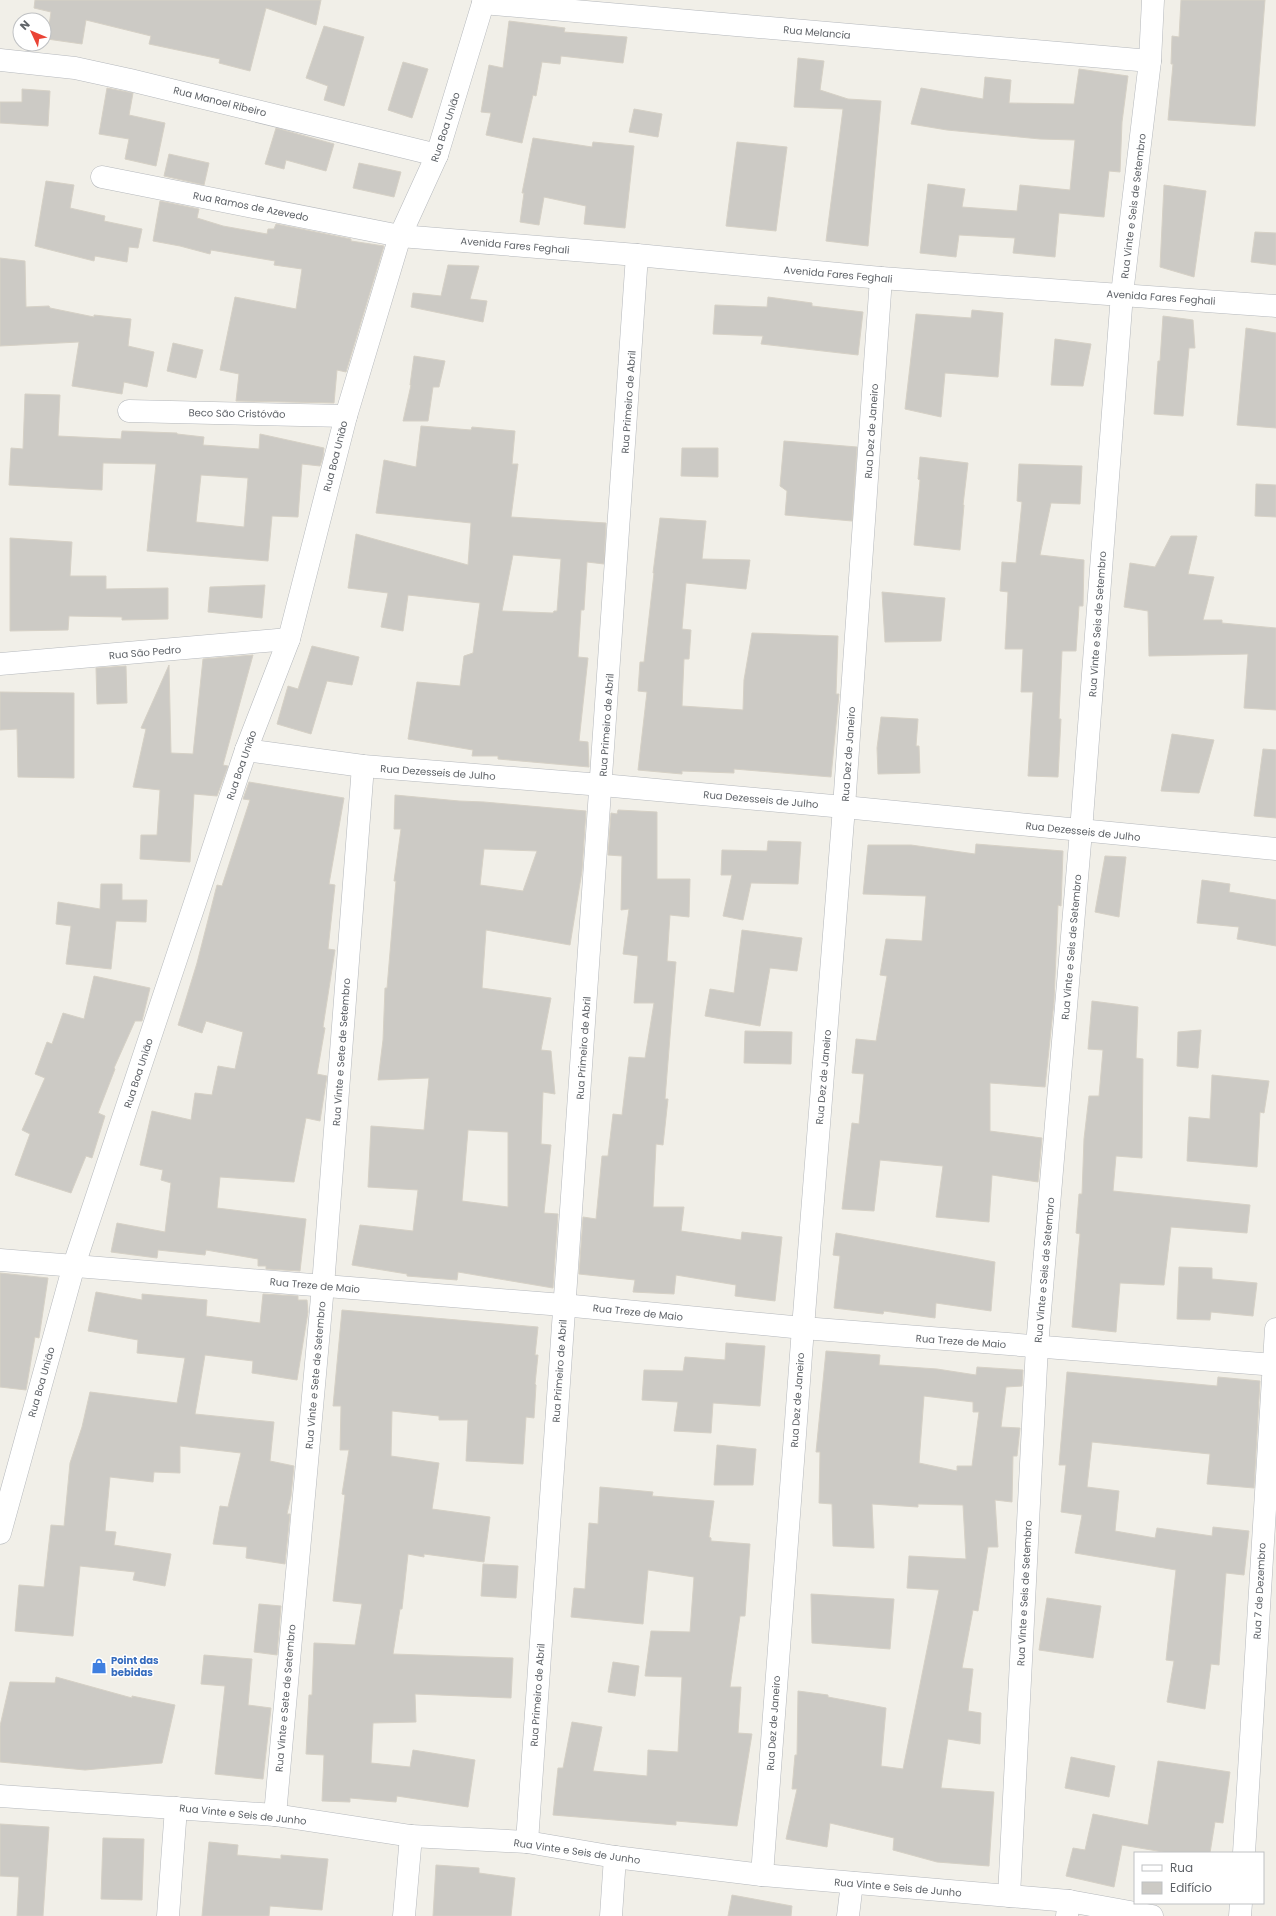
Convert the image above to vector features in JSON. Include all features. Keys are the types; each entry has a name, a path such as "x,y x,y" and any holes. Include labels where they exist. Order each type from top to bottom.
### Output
{"street":[{"name":"Rua Vinte e Seis de Setembro","path":"1009,1896 1037,1346 1081,831 1122,294 1150,61 1153,0"},
{"name":"Rua Melancia","path":"483,1 1150,61"},
{"name":"Rua Boa União","path":"0,1533 74,1265 246,750 289,639 346,416 400,236 438,155 483,1"},
{"name":"Rua Manoel Ribeiro","path":"0,60 75,68 438,155"},
{"name":"Rua Ramos de Azevedo","path":"102,177 400,236"},
{"name":"Avenida Fares Feghali","path":"400,236 637,255 881,278 1276,306"},
{"name":"Rua Primeiro de Abril","path":"527,1842 563,1305 602,785 637,255"},
{"name":"Rua Dez de Janeiro","path":"762,1876 844,807 881,278"},
{"name":"Beco São Cristóvão","path":"129,411 346,416"},
{"name":"Rua São Pedro","path":"0,664 289,639"},
{"name":"Rua Dezesseis de Julho","path":"246,750 363,766 602,785 844,807 1276,849"},
{"name":"Rua Vinte e Sete de Setembro","path":"275,1816 323,1286 363,766"},
{"name":"Rua Treze de Maio","path":"0,1260 563,1305 803,1328 1274,1365"},
{"name":"Rua 7 de Dezembro","path":"1244,1852 1276,1329"},
{"name":"Rua Vinte e Seis de Junho","path":"0,1796 275,1816 411,1836 527,1842 615,1857 762,1876 1009,1896 1068,1908 1152,1916"},
{"path":"168,1916 176,1808"},
{"path":"404,1916 411,1836"},
{"path":"611,1916 615,1857"},
{"path":"848,1916 852,1883"},
{"path":"1240,1916 1241,1904"}],"building":[{"path":"35,0 321,0 316,25 266,8 250,71 219,63 220,59 149,44 151,36 86,20 82,44 52,40 52,12 34,8"},
{"path":"1181,0 1265,0 1255,126 1168,120 1173,64 1171,64 1172,36 1179,37"},
{"path":"509,21 565,28 564,32 627,37 623,63 561,56 560,64 542,62 536,96 533,95 522,143 486,135 491,113 481,112 489,65 503,68"},
{"path":"324,26 364,37 344,106 324,100 328,86 306,78"},
{"path":"798,58 824,61 820,90 848,99 881,101 868,246 826,241 843,109 794,107"},
{"path":"403,62 428,69 412,118 388,110"},
{"path":"1079,69 1128,76 1122,122 1120,172 1109,171 1104,217 1059,213 1055,257 1013,253 1015,238 959,235 956,257 920,253 928,184 965,189 962,207 1017,211 1020,185 1070,190 1075,140 1040,139 947,130 911,124 921,88 983,99 985,77 1011,80 1009,103 1074,104"},
{"path":"107,88 133,93 129,115 165,123 156,166 125,159 129,139 99,134"},
{"path":"22,89 50,91 48,126 0,123 0,102 22,102"},
{"path":"634,109 662,114 658,137 629,132"},
{"path":"276,128 334,144 326,171 286,160 284,169 265,164"},
{"path":"533,138 592,147 593,142 634,146 625,228 584,224 586,206 544,197 539,225 520,222 524,193 522,193"},
{"path":"737,142 787,147 776,231 726,226"},
{"path":"169,154 209,163 204,185 164,176"},
{"path":"359,163 401,172 394,197 353,188"},
{"path":"46,181 74,185 70,208 105,216 104,221 142,229 138,248 129,247 127,262 95,256 94,261 35,246"},
{"path":"1164,185 1206,191 1194,277 1160,267"},
{"path":"160,201 199,209 197,218 223,226 267,234 268,229 274,229 276,224 351,239 351,241 384,246 346,372 337,370 334,403 236,401 239,374 220,370 235,297 296,309 302,269 274,265 275,261 211,250 210,254 153,241"},
{"path":"1255,232 1276,233 1276,265 1251,262"},
{"path":"0,258 25,261 26,307 49,306 50,308 94,317 94,315 131,319 128,346 154,352 147,387 124,382 122,394 72,386 79,342 0,346"},
{"path":"448,265 479,266 470,299 487,301 483,322 411,307 413,293 441,296"},
{"path":"768,297 812,303 812,306 863,312 858,355 761,344 763,336 713,334 715,305 767,307"},
{"path":"972,310 1003,313 998,377 945,373 941,417 905,409 916,314 971,318"},
{"path":"1163,316 1193,320 1195,348 1189,348 1183,416 1154,414"},
{"path":"1246,328 1276,333 1276,428 1237,425"},
{"path":"1055,339 1091,344 1083,386 1051,385"},
{"path":"173,343 203,350 196,378 167,371"},
{"path":"414,356 445,361 439,387 433,387 428,421 403,421 411,385"},
{"path":"25,394 60,395 58,436 121,439 122,431 177,433 204,437 203,445 259,449 260,434 324,448 320,466 302,464 298,517 272,516 268,561 147,551 156,464 103,463 102,490 9,485 11,448 23,449","holes":["201,475 248,478 244,527 196,522"]},
{"path":"421,426 471,430 472,427 515,431 512,464 518,464 511,517 606,523 604,564 587,562 584,610 581,610 578,657 588,658 579,741 588,742 589,767 498,759 498,756 472,756 473,750 408,739 417,682 460,686 464,656 473,653 480,603 408,595 403,631 381,627 388,593 348,588 356,534 468,565 471,523 376,513 384,460 416,467","holes":["513,555 561,559 557,611 554,611 553,613 502,611"]},
{"path":"784,441 857,447 852,521 785,515 787,491 780,486"},
{"path":"682,448 718,448 718,477 681,476"},
{"path":"920,457 968,463 960,550 914,545 920,480 918,479"},
{"path":"1019,464 1082,466 1080,504 1051,503 1040,555 1084,560 1083,606 1079,606 1076,651 1062,651 1058,777 1028,776 1033,692 1021,692 1023,649 1005,649 1008,592 1000,591 1002,562 1016,563 1022,502 1017,501"},
{"path":"1256,484 1276,485 1276,517 1255,516"},
{"path":"660,518 706,521 702,559 750,560 746,589 686,583 682,629 691,630 689,659 684,659 682,706 743,710 744,680 752,633 838,636 836,694 839,694 831,777 734,769 734,773 682,771 682,774 638,770 647,692 638,691 640,662 644,662"},
{"path":"1171,536 1197,536 1188,574 1214,577 1203,620 1222,620 1222,623 1276,628 1276,710 1244,708 1248,654 1149,656 1148,611 1124,607 1130,563 1155,567"},
{"path":"10,538 72,542 70,576 106,576 106,589 168,588 168,619 122,620 122,617 69,616 68,630 10,631"},
{"path":"265,585 262,618 208,612 210,587"},
{"path":"882,592 945,598 941,641 885,642"},
{"path":"312,646 359,657 352,685 327,681 311,734 277,724 288,686 298,689"},
{"path":"253,655 223,765 228,766 217,796 194,794 190,862 140,859 141,835 157,835 160,790 133,787 146,729 141,728 169,665 171,753 193,754 203,659"},
{"path":"126,666 127,703 97,704 96,668"},
{"path":"0,692 74,693 74,778 18,777 17,729 0,730"},
{"path":"881,717 918,719 916,746 919,746 920,773 878,774 877,748"},
{"path":"1172,734 1214,740 1199,793 1161,791"},
{"path":"1263,749 1276,750 1276,818 1254,816"},
{"path":"249,782 344,798 329,884 335,885 328,949 335,950 323,1027 325,1028 317,1074 327,1076 320,1121 306,1118 294,1182 220,1177 217,1208 306,1219 300,1271 266,1269 266,1266 258,1266 258,1259 206,1250 205,1255 158,1250 157,1258 111,1252 117,1223 165,1232 171,1183 161,1180 163,1170 140,1165 152,1111 191,1120 195,1093 212,1095 218,1066 235,1069 243,1032 206,1021 202,1033 178,1025 197,963 217,885 222,886 250,800 243,799"},
{"path":"395,795 586,811 582,871 570,945 486,930 482,988 551,998 541,1050 551,1051 555,1094 543,1092 541,1144 551,1145 544,1213 558,1214 553,1288 458,1272 457,1280 407,1276 407,1274 352,1265 360,1225 413,1231 418,1190 368,1187 371,1126 424,1130 429,1078 378,1080 383,1040 385,988 387,988 396,881 394,881 401,829 394,829","holes":["484,849 537,851 523,891 480,885","468,1130 508,1132 508,1207 462,1201"]},
{"path":"618,810 657,812 657,879 690,879 689,917 670,915 667,961 676,962 665,1099 668,1099 663,1145 656,1144 653,1207 684,1207 681,1231 741,1240 742,1232 782,1237 775,1301 735,1296 736,1285 676,1275 674,1294 633,1292 635,1280 579,1274 583,1217 596,1219 602,1156 608,1156 613,1114 622,1115 629,1057 645,1058 654,1003 634,1003 638,956 623,954 629,909 621,910 622,856 608,855 611,813 617,814"},
{"path":"768,841 801,842 798,884 751,883 743,920 723,916 732,875 721,875 722,850 767,851"},
{"path":"976,844 1063,851 1061,906 1058,905 1054,1002 1045,1087 990,1083 990,1131 1042,1138 1038,1182 992,1175 989,1222 936,1217 943,1166 880,1160 874,1211 842,1209 852,1123 859,1124 864,1074 852,1073 856,1039 876,1041 887,976 880,975 886,939 922,941 926,896 863,894 868,845 911,845 975,854"},
{"path":"1105,856 1126,857 1119,917 1095,912"},
{"path":"1202,880 1230,884 1229,892 1276,900 1276,946 1237,939 1239,927 1197,923"},
{"path":"101,884 122,884 122,900 147,900 146,922 116,921 111,969 66,964 71,926 56,924 58,902 100,909"},
{"path":"742,930 802,938 797,971 770,968 760,1026 705,1016 710,989 734,993"},
{"path":"94,976 150,988 142,1021 135,1021 114,1068 115,1069 98,1113 105,1116 92,1158 86,1156 71,1193 15,1175 30,1134 22,1130 45,1078 35,1074 47,1042 52,1044 63,1013 84,1019"},
{"path":"1092,1001 1138,1007 1136,1058 1143,1059 1142,1158 1116,1156 1113,1191 1250,1205 1247,1233 1171,1227 1164,1285 1120,1283 1116,1332 1072,1327 1080,1234 1076,1233 1079,1194 1082,1194 1084,1139 1089,1096 1099,1096 1103,1050 1088,1049"},
{"path":"1201,1030 1198,1068 1177,1066 1178,1032"},
{"path":"745,1031 792,1032 791,1064 744,1063"},
{"path":"1212,1075 1269,1081 1264,1113 1260,1112 1257,1167 1187,1161 1189,1117 1210,1119"},
{"path":"836,1233 995,1262 991,1311 936,1303 935,1318 884,1311 883,1314 834,1308 840,1256 833,1255"},
{"path":"1179,1267 1212,1268 1212,1279 1257,1283 1253,1316 1211,1312 1210,1320 1177,1319"},
{"path":"0,1273 48,1278 39,1338 35,1337 26,1390 0,1387"},
{"path":"96,1292 142,1300 142,1294 207,1300 206,1316 260,1323 263,1294 298,1296 298,1300 307,1300 308,1312 297,1380 252,1373 253,1361 205,1355 195,1414 274,1422 270,1461 294,1466 291,1496 287,1514 290,1514 285,1564 246,1558 247,1547 213,1544 220,1506 228,1507 241,1453 180,1446 180,1473 154,1472 153,1482 110,1477 105,1531 116,1532 114,1545 171,1554 165,1586 133,1580 135,1572 80,1566 73,1636 15,1631 19,1585 44,1587 51,1525 64,1526 70,1463 82,1427 90,1392 177,1403 185,1358 137,1353 138,1340 88,1331"},
{"path":"342,1310 538,1327 535,1355 538,1355 534,1418 526,1417 523,1464 466,1461 468,1420 439,1420 439,1416 392,1411 391,1456 439,1463 432,1509 490,1517 484,1562 424,1554 424,1557 408,1554 402,1609 400,1609 393,1654 513,1658 511,1698 415,1694 416,1722 373,1723 371,1763 410,1767 413,1750 475,1760 468,1807 397,1796 396,1802 350,1798 350,1802 322,1801 324,1755 306,1754 309,1695 312,1695 314,1643 355,1645 362,1604 333,1601 345,1495 342,1494 349,1450 340,1450 341,1406 333,1406"},
{"path":"726,1343 765,1346 760,1406 713,1403 711,1433 674,1431 678,1402 642,1400 644,1370 683,1371 685,1357 725,1360"},
{"path":"826,1351 880,1355 879,1365 937,1369 976,1375 977,1367 1023,1370 1022,1386 1006,1387 1001,1427 1020,1428 1017,1456 1013,1456 1012,1502 995,1500 998,1547 988,1547 978,1611 973,1610 962,1668 973,1669 968,1711 981,1713 980,1744 948,1739 941,1788 994,1792 989,1866 937,1862 893,1850 894,1838 830,1823 827,1847 786,1839 797,1789 792,1789 795,1755 797,1755 798,1691 828,1695 828,1697 886,1708 881,1766 903,1769 939,1590 907,1588 909,1556 966,1559 963,1505 918,1504 918,1507 872,1504 874,1548 833,1546 832,1504 819,1503 820,1452 816,1452","holes":["924,1396 973,1402 973,1412 979,1412 972,1466 957,1466 957,1471 919,1463"]},
{"path":"1067,1372 1217,1386 1218,1377 1260,1381 1254,1488 1207,1484 1210,1454 1092,1442 1087,1487 1119,1491 1115,1531 1155,1538 1157,1528 1212,1536 1213,1527 1249,1531 1244,1575 1226,1573 1219,1665 1211,1664 1205,1709 1167,1702 1174,1661 1166,1660 1176,1570 1075,1553 1082,1515 1061,1512 1066,1465 1059,1465"},
{"path":"717,1445 756,1449 753,1485 714,1485"},
{"path":"600,1487 653,1492 652,1496 714,1501 709,1537 711,1538 711,1541 750,1544 745,1616 740,1616 730,1687 741,1687 738,1733 752,1734 737,1826 676,1821 676,1825 553,1815 558,1768 563,1768 572,1722 602,1727 593,1771 647,1776 648,1750 678,1752 682,1677 645,1676 651,1631 690,1632 694,1577 648,1570 643,1624 571,1617 574,1588 585,1589 589,1523 598,1524"},
{"path":"483,1564 518,1566 516,1598 481,1596"},
{"path":"811,1594 894,1599 890,1649 812,1643"},
{"path":"1047,1598 1101,1606 1093,1658 1039,1650"},
{"path":"259,1604 281,1606 277,1655 254,1652"},
{"path":"204,1655 252,1659 248,1705 271,1708 263,1779 215,1774 225,1686 201,1684"},
{"path":"613,1662 639,1666 635,1696 608,1692"},
{"path":"56,1677 132,1698 132,1696 175,1705 162,1763 85,1770 0,1762 0,1726 10,1682 55,1683"},
{"path":"1071,1757 1115,1766 1109,1797 1065,1788"},
{"path":"1158,1761 1230,1772 1223,1823 1215,1822 1210,1852 1163,1852 1122,1845 1114,1887 1066,1876 1073,1848 1085,1850 1093,1814 1148,1825"},
{"path":"0,1824 49,1827 43,1916 17,1916 19,1877 0,1876"},
{"path":"103,1838 144,1839 142,1900 101,1899"},
{"path":"209,1842 238,1845 237,1855 281,1859 281,1855 328,1859 322,1910 270,1906 269,1916 202,1916"},
{"path":"436,1865 479,1868 479,1873 515,1878 511,1916 433,1916"},
{"path":"732,1895 792,1906 791,1916 728,1916"}],"place":[{"name":"Point das bebidas","path":"99,1666"}]}
